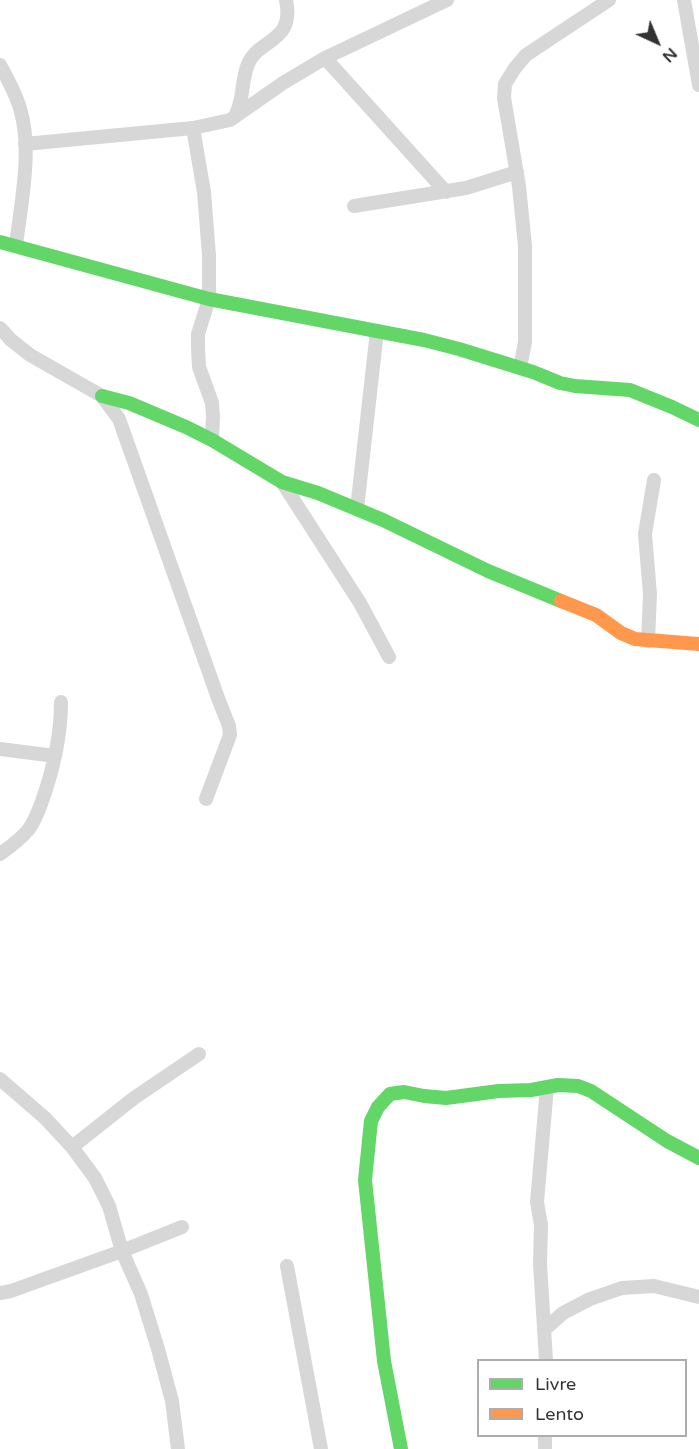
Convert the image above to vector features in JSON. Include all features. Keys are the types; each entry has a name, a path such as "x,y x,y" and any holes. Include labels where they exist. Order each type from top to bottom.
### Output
{"street":[{"path":"236,114 249,63 254,56 276,39 285,25 288,9 286,0"},
{"path":"25,144 193,128 230,120 325,58 447,0"},
{"path":"520,368 525,342 525,246 517,172 504,98 505,84 526,55 609,0"},
{"path":"684,0 699,86"},
{"path":"325,58 446,192"},
{"path":"0,65 15,94 25,129 26,159 16,245"},
{"path":"193,128 206,212 209,255 209,299 198,334 199,367 212,403 212,440"},
{"path":"354,206 466,188 517,172"},
{"path":"0,242 209,299 424,340 575,386 630,390 672,406 699,420"},
{"path":"0,328 30,355 102,396 129,403 186,427 282,482 318,493 403,529 488,571 596,615 621,633 636,639 699,644"},
{"path":"357,509 377,331"},
{"path":"102,396 119,419 229,726 228,742 206,799"},
{"path":"648,641 650,594 645,534 654,480"},
{"path":"282,482 360,603 389,657"},
{"path":"0,854 29,830 38,811 48,785 55,756 61,702"},
{"path":"0,749 55,756"},
{"path":"72,1147 134,1098 199,1053"},
{"path":"0,1079 45,1118 72,1147 95,1178 109,1206 122,1251 141,1294 158,1349 172,1401 178,1449"},
{"path":"401,1449 384,1361 365,1180 371,1121 378,1107 390,1094 404,1092 446,1098 499,1091 531,1090 558,1085 578,1086 591,1091 667,1141 699,1158"},
{"path":"546,1359 540,1264 541,1225 537,1202 547,1087"},
{"path":"0,1293 122,1251 182,1227"},
{"path":"286,1266 321,1449"},
{"path":"544,1330 563,1313 590,1299 622,1288 654,1286 699,1297"}],"traffic: fast":[{"path":"0,242 209,299 424,340 533,372 560,383 630,390 699,420"},
{"path":"102,396 129,403 186,427 282,482 318,493 383,520 488,571 561,601"},
{"path":"401,1449 384,1361 365,1180 371,1121 378,1107 390,1094 404,1092 446,1098 499,1091 531,1090 558,1085 578,1086 591,1091 667,1141 699,1158"}],"traffic: slow":[{"path":"561,601 596,615 621,633 635,639 699,644"}]}
